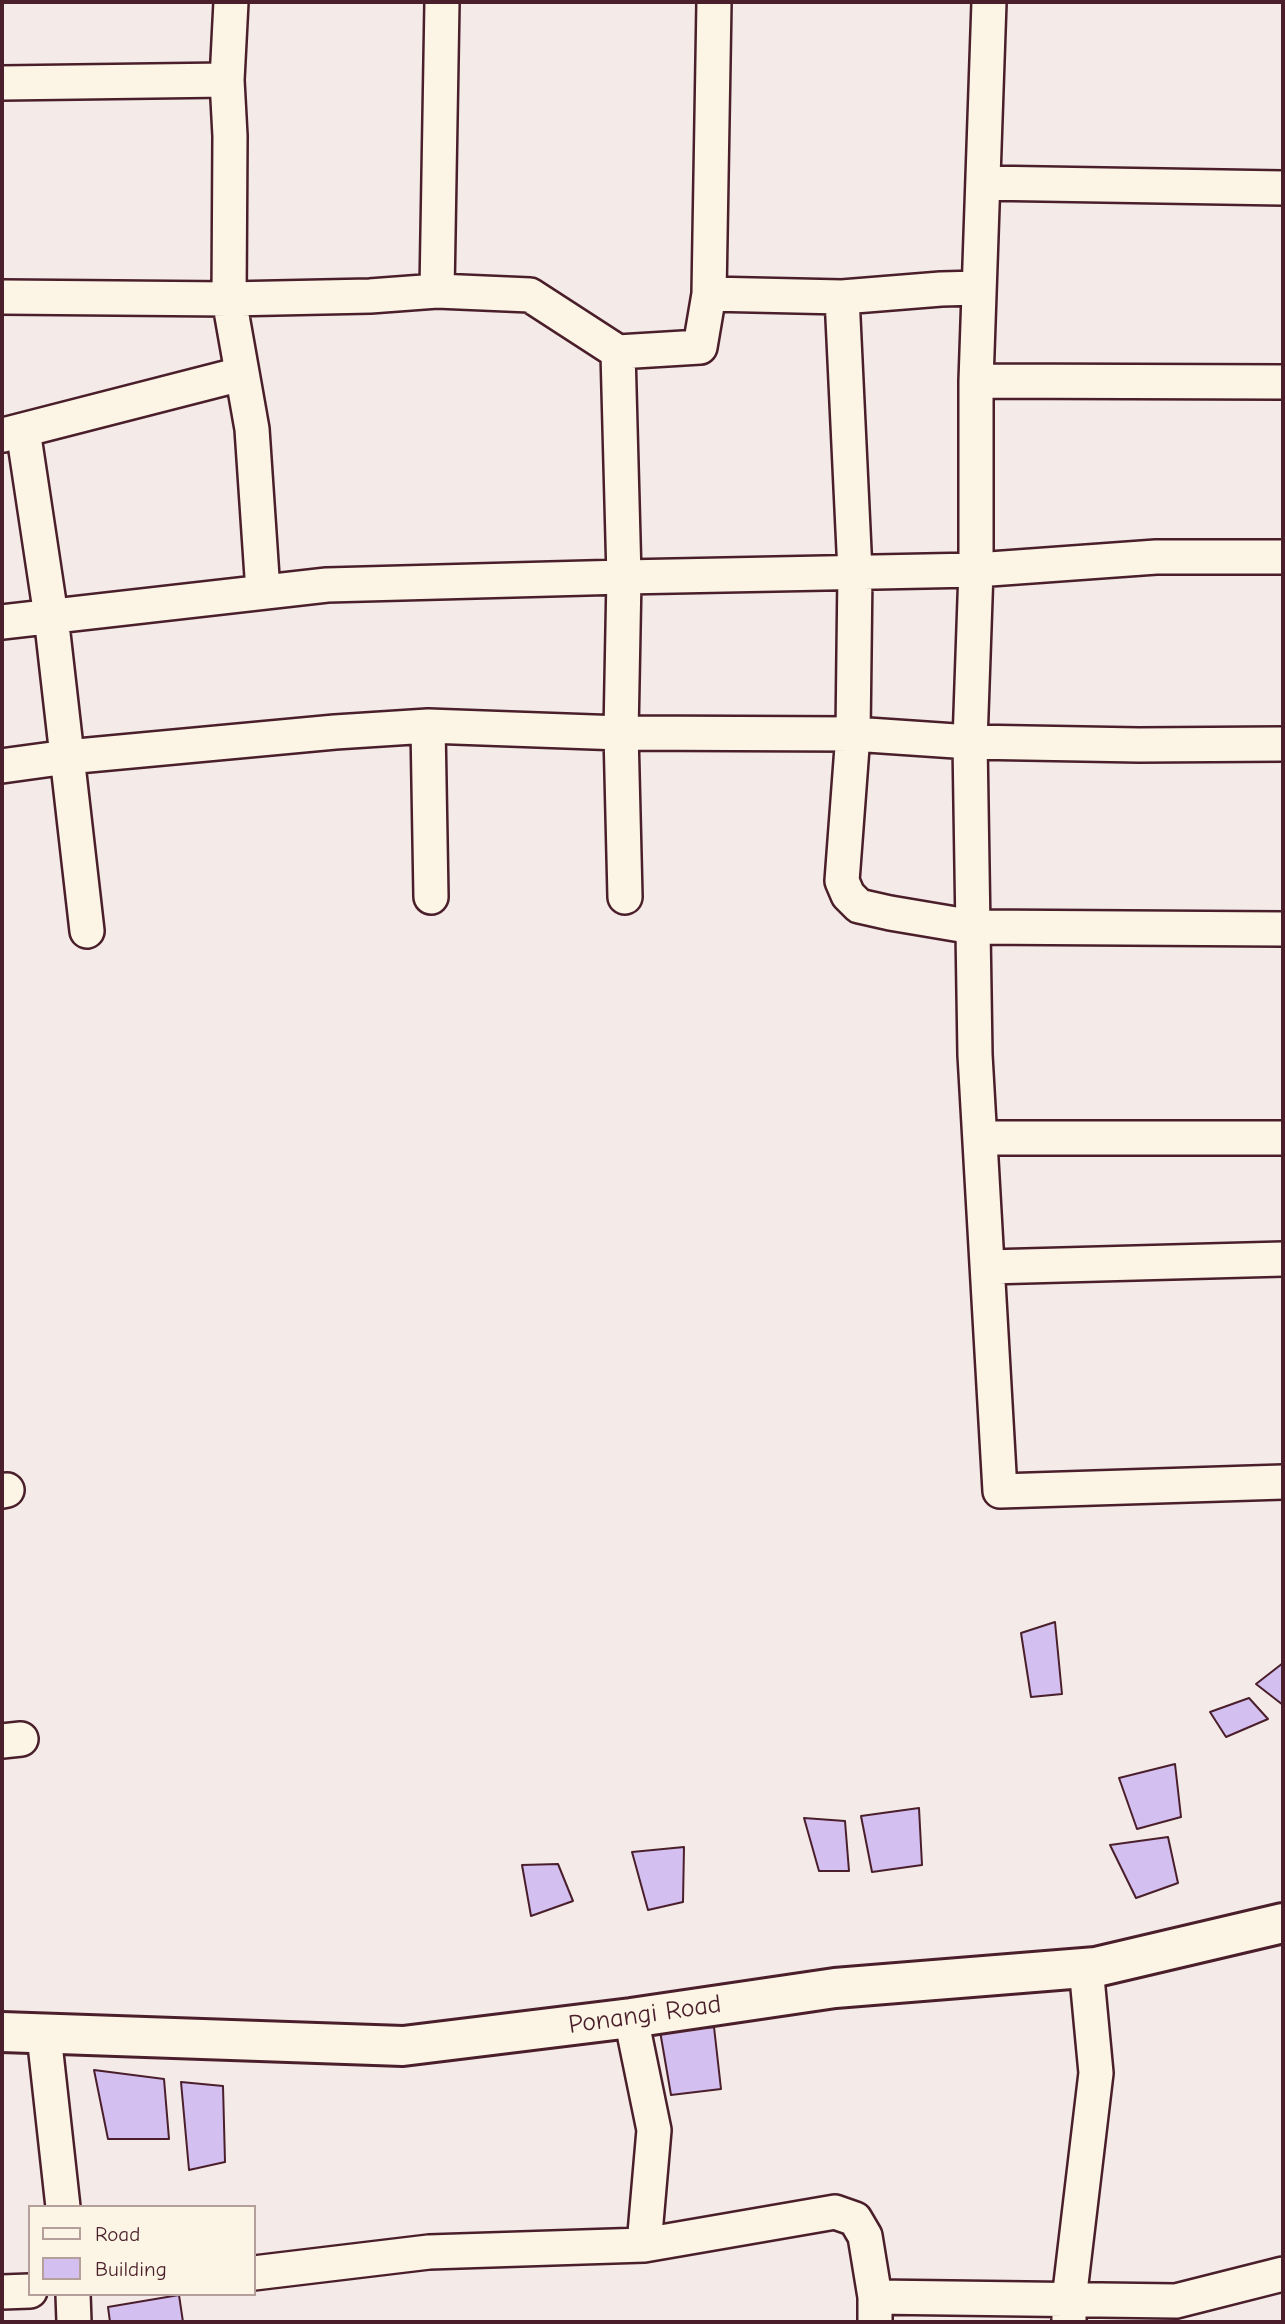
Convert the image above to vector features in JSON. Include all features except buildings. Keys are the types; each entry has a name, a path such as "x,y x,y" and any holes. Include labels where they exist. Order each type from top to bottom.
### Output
{"street":[{"path":"231,2 227,80 230,136 229,299 252,429 263,592"},
{"path":"437,291 442,2"},
{"path":"2,297 229,299 370,296 437,291 530,295 618,352 700,347 709,295 714,2"},
{"path":"989,2 976,381 976,570 970,742 975,1055 1000,1491 1283,1482"},
{"path":"2,83 227,80"},
{"path":"983,184 1283,188"},
{"path":"709,295 842,297 979,288"},
{"path":"842,297 855,572 853,734 842,881 848,895 859,906 890,914 973,927 1283,929"},
{"path":"618,352 624,577 621,733 625,897"},
{"path":"87,931 51,616 13,433 241,374"},
{"path":"976,381 1283,382"},
{"path":"2,622 327,585 976,570 1156,557 1283,557"},
{"path":"2,766 67,757 428,726 621,733 853,734 970,742 1283,744"},
{"path":"428,726 431,897"},
{"path":"981,1138 1283,1138"},
{"path":"988,1268 1283,1259"},
{"name":"Ponangi Road","path":"2,2032 403,2046 631,2018 835,1988 1086,1967 1283,1923"},
{"path":"1069,2311 1096,2073 1086,1967"},
{"path":"631,2018 654,2130 644,2245"},
{"path":"44,2035 63,2205"},
{"path":"256,2273 429,2252 644,2245 835,2212 855,2219 865,2236 875,2309 1177,2312 1283,2274"},
{"path":"2,2292 28,2291"},
{"path":"73,2296 74,2322"}]}
